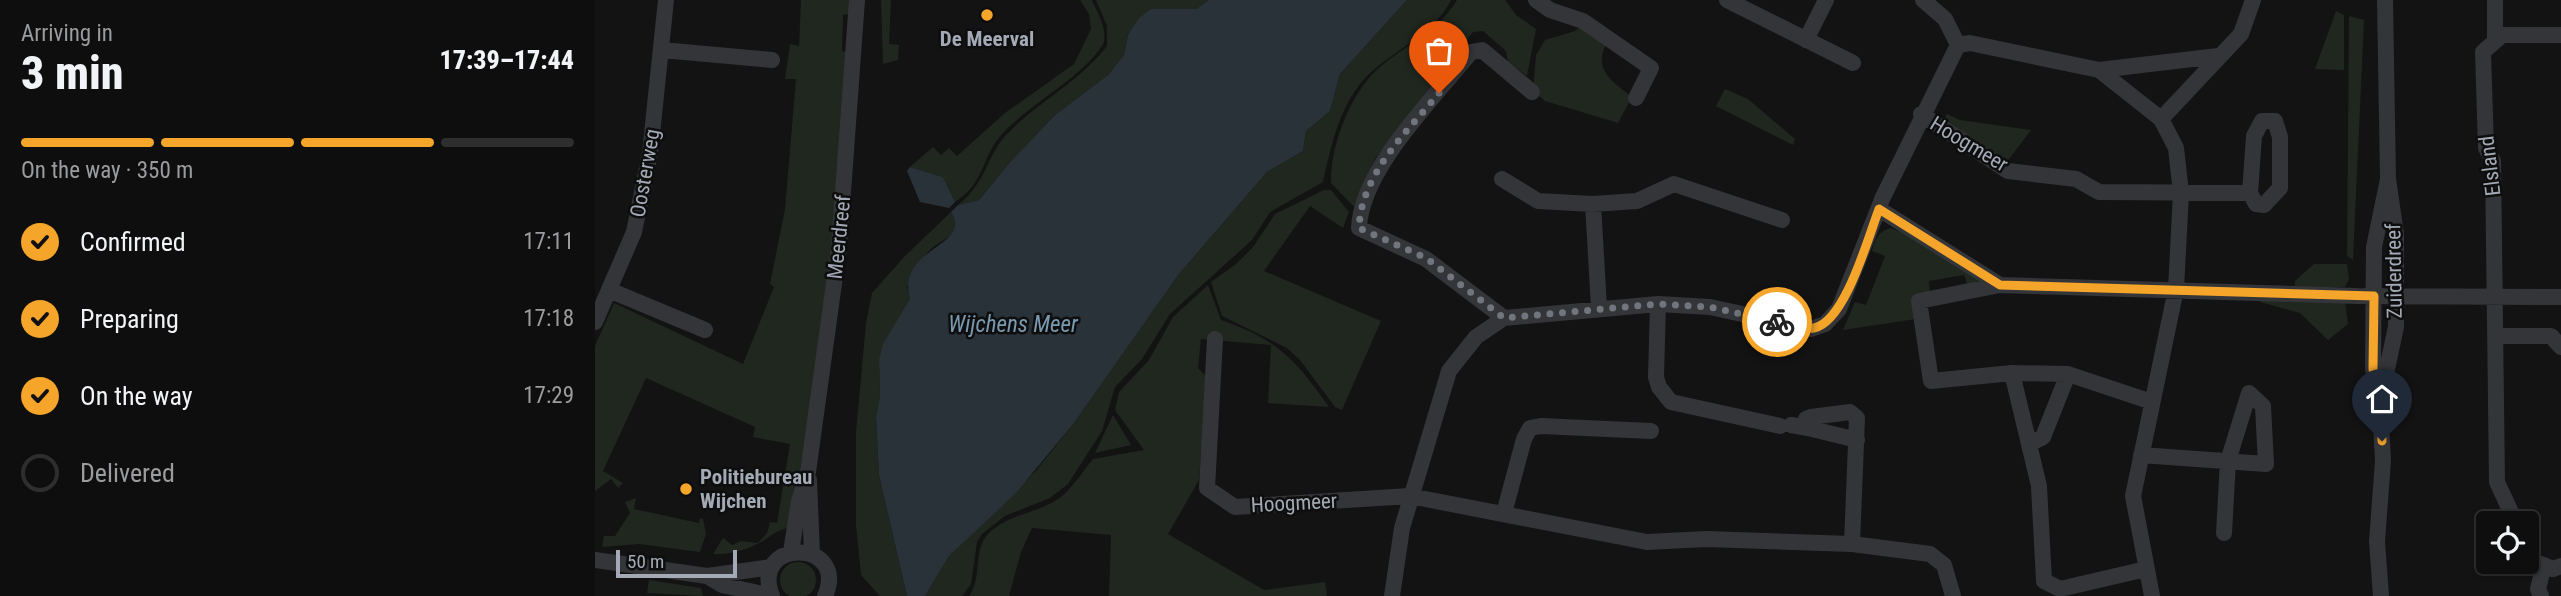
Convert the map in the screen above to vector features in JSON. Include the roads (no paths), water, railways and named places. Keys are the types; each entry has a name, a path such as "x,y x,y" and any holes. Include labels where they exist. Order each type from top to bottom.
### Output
{"street":[{"name":"Oosterweg","path":"595,322 634,232 650,153 666,0"},
{"name":"Meerdreef","path":"791,552 799,501 808,472 839,247 857,0"},
{"path":"1536,0 1550,10 1583,21 1651,68 1636,98"},
{"path":"1727,0 1853,63"},
{"path":"1806,40 1826,0"},
{"path":"1923,0 1945,19 1958,45 1970,43 2099,70 2218,56"},
{"path":"2161,119 2241,34 2253,0"},
{"name":"Zuiderdreef","path":"2380,402 2393,351 2396,296 2396,234 2388,179 2385,0"},
{"name":"Elsland","path":"2495,0 2495,39 2483,52 2486,148 2493,161 2497,298 2497,482 2510,511"},
{"path":"2495,39 2502,35 2561,35"},
{"name":"Hoogmeer","path":"1392,596 1410,496 1449,371 1476,337 1504,318 1599,307 1658,304 1710,307 1811,329 1825,324 1839,309 1921,114 1958,45"},
{"path":"661,50 772,60"},
{"path":"1504,318 1426,258 1359,228 1359,215 1377,169 1471,52 1482,50 1532,92"},
{"path":"2099,70 2161,119 2176,148 2181,193 2176,289 2133,496 2152,596"},
{"name":"Hoogmeer","path":"1921,114 2008,170 2076,179 2099,192 2250,193"},
{"name":"Hoogmeer","path":"2262,121 2275,121 2280,137 2280,188 2264,205 2256,204 2250,193 2254,136 2262,121"},
{"path":"1502,179 1538,201 1593,204 1637,201 1674,184 1782,220"},
{"name":"Zuiderdreef","path":"2381,596 2377,541 2383,461 2380,402 2373,369 2374,247 2388,179"},
{"path":"1593,204 1599,307"},
{"path":"1879,209 2000,285"},
{"path":"2152,402 2068,374 2012,373 1931,381 1919,301 2000,285 2374,296 2561,297"},
{"path":"609,290 705,330"},
{"path":"1658,304 1656,377 1659,387 1671,402 1857,440"},
{"path":"2497,336 2551,336 2561,347"},
{"name":"Hoogmeer","path":"1215,339 1207,488 1235,507 1410,496 1647,541 1706,539 1852,544 1930,554 1944,565 1953,596"},
{"path":"2012,373 2039,485 2043,581 2060,589 2146,569"},
{"path":"2031,443 2043,437 2068,374"},
{"path":"1808,428 1806,419 1811,417 1850,412 1857,418 1852,544"},
{"path":"1504,513 1524,439 1530,428 1541,426 1651,430"},
{"path":"2141,455 2228,461 2224,533"},
{"name":"Meerdreef","path":"808,472 812,554"},
{"path":"707,576 722,585 772,596 769,581 772,567 780,558 791,552 812,554 828,572 831,594"},
{"path":"595,560 707,576 772,567"},
{"path":"2539,563 2553,569 2561,566"},
{"path":"2541,596 2537,589 2544,565"}],"water":[{"name":"Wijchens Meer","path":"1209,0 1407,0 1340,74 1330,111 1306,131 1303,151 1267,172 1179,274 1074,423 1016,493 949,556 925,596 907,596 879,475 876,417 880,396 879,360 883,344 910,299 908,282 913,268 952,233 955,224 951,212 958,205 979,200 1010,162 1055,115 1108,75 1124,55 1128,35 1139,18 1151,9 1196,9"},
{"path":"910,167 943,177 955,202 949,208 920,202 907,171"}],"place":[{"name":"De Meerval","path":"987,15"},
{"name":"Politiebureau Wijchen","path":"686,489"}]}
